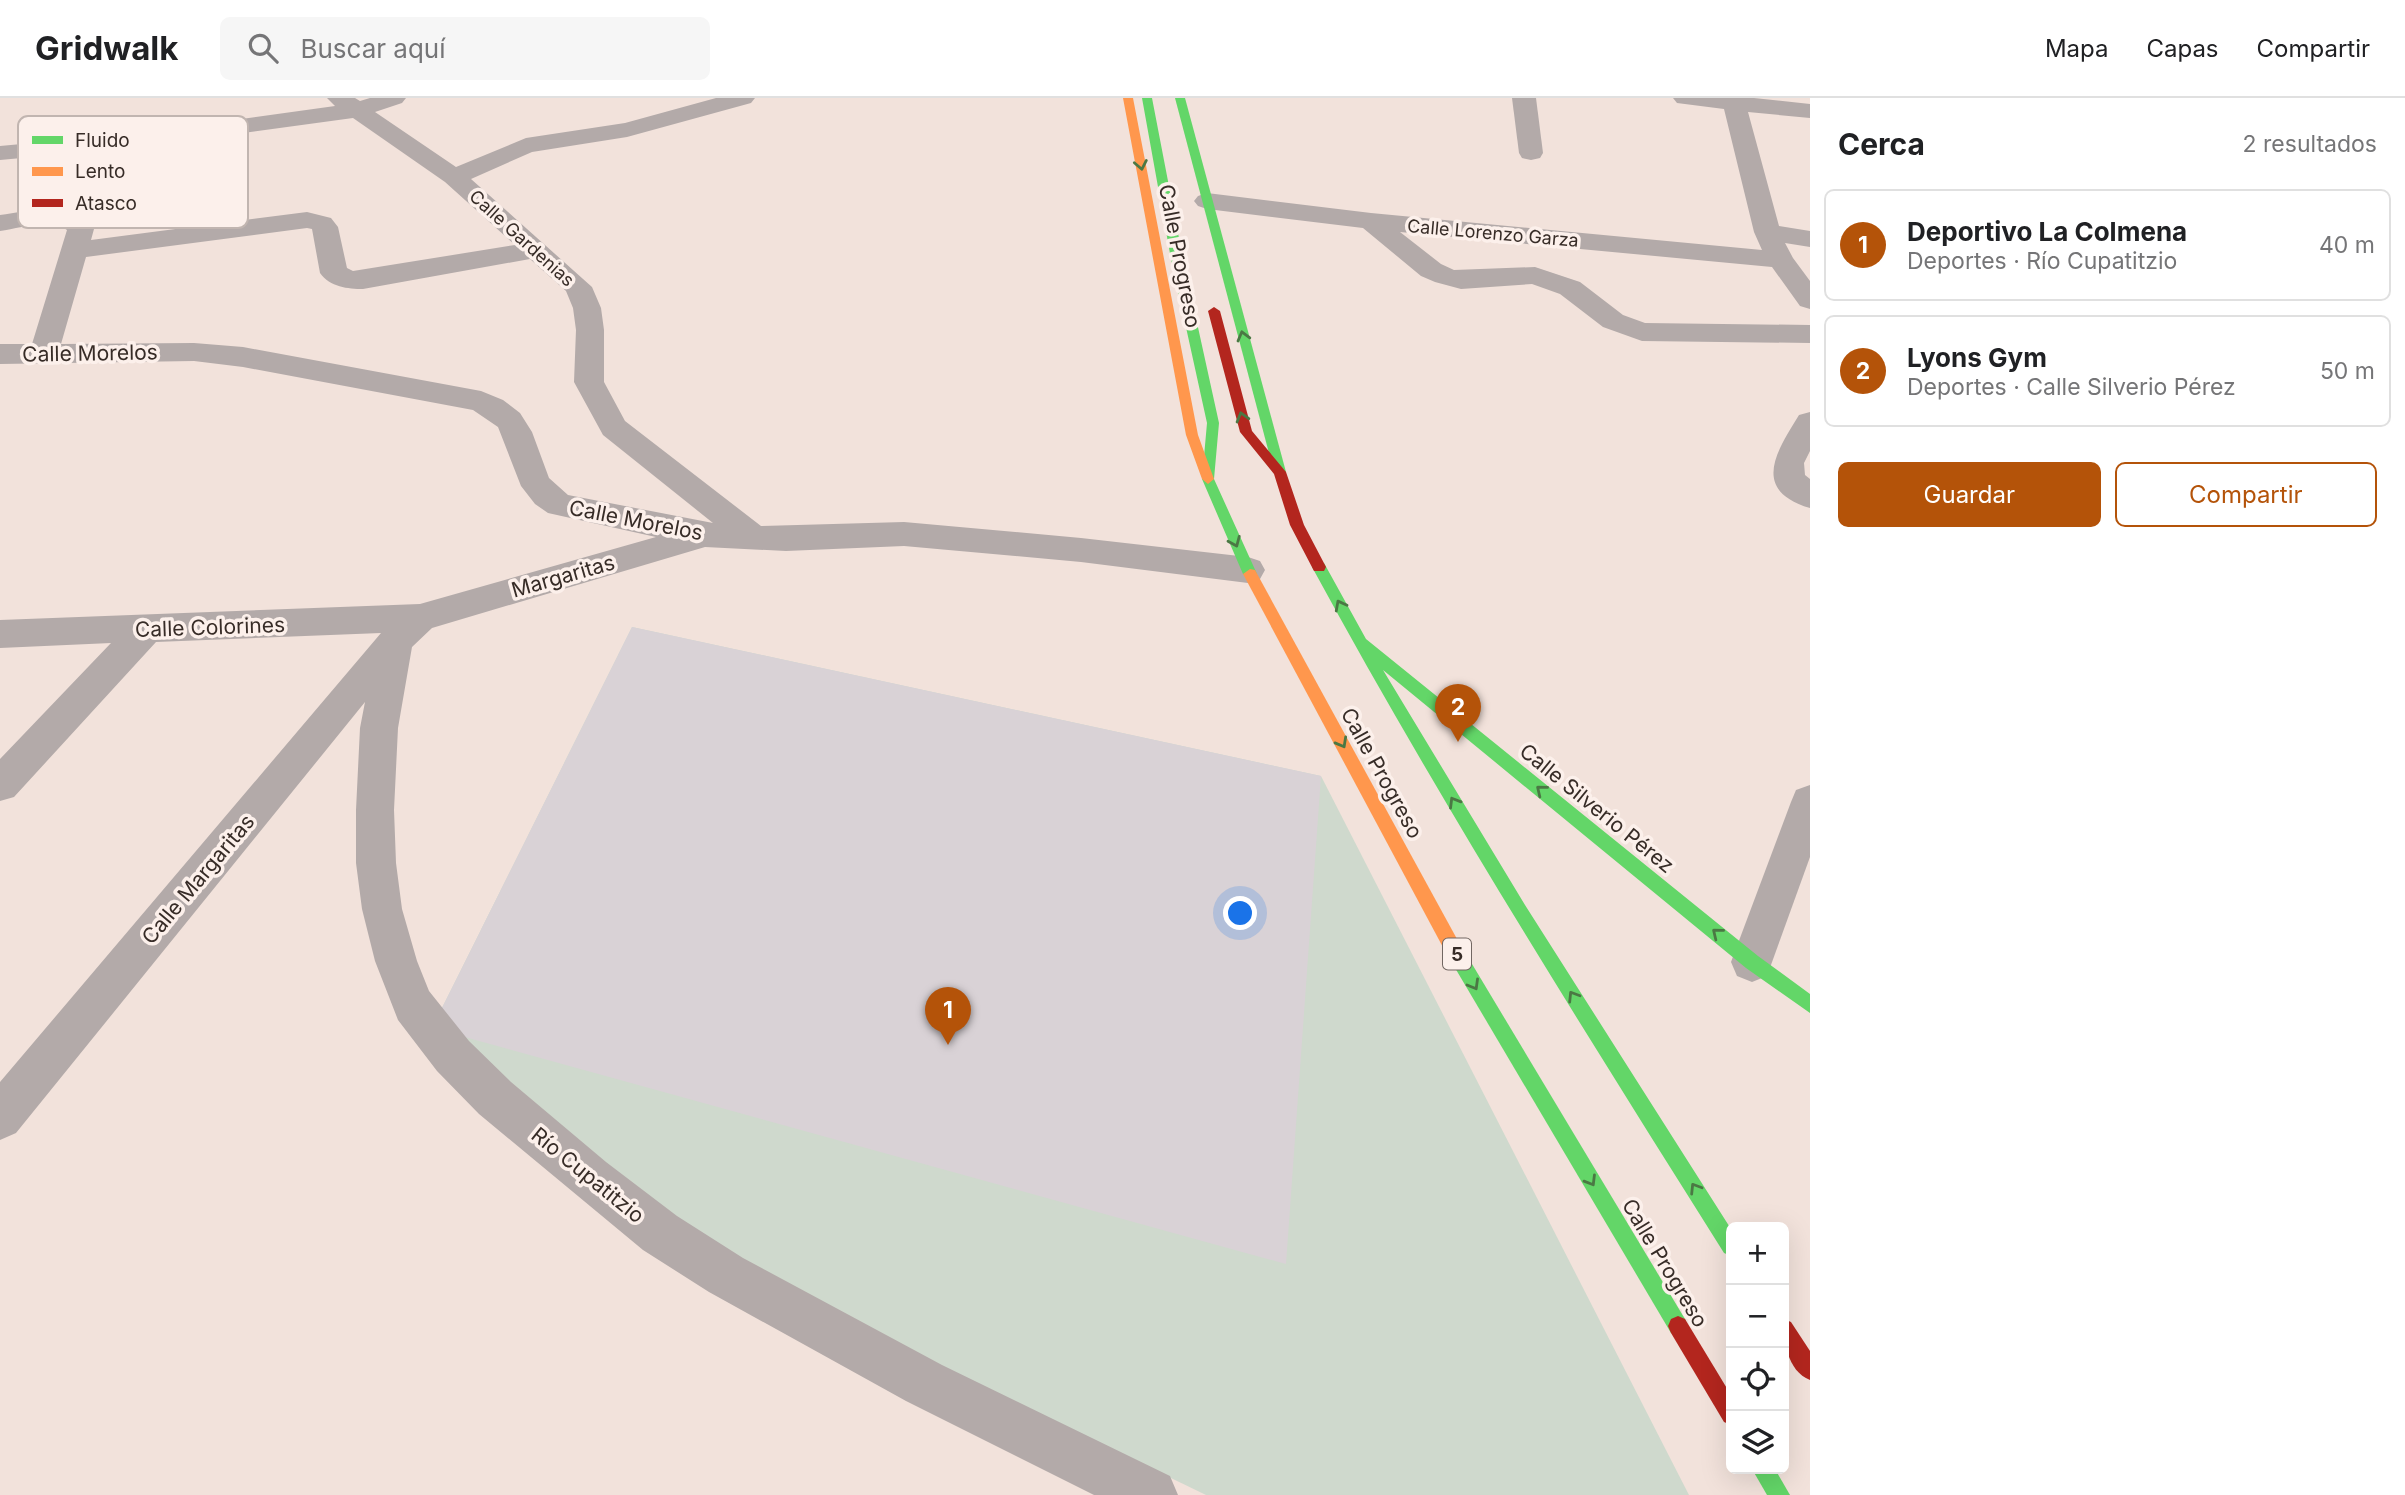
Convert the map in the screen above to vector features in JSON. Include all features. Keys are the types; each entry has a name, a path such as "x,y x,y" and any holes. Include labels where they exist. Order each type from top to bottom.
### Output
{"main road":[{"name":"Calle Progreso","path":"1128,98 1192,435 1248,570 1471,981 1729,1411"},
{"path":"1147,98 1177,259 1213,423 1208,479"},
{"path":"1162,98 1169,125"},
{"name":"Calle Progreso","path":"1180,98 1280,472 1297,525 1359,642 1522,915 1726,1238"},
{"path":"1212,301 1246,432 1280,472"},
{"name":"Calle Silverio Pérez","path":"1359,642 1752,962 1810,1005"},
{"path":"1789,1337 1810,1370"},
{"path":"1766,1474 1779,1495"}],"street":[{"path":"248,121 394,98"},
{"path":"454,177 526,145 627,130 743,98"},
{"path":"1524,98 1531,153"},
{"path":"1685,98 1734,100 1810,111"},
{"path":"1734,100 1767,232 1780,260 1810,300"},
{"name":"Calle Gardenias","path":"347,104 454,177 578,287 587,307 590,330 589,382 614,428 752,536"},
{"path":"0,153 18,151"},
{"name":"Calle Lorenzo Garza","path":"1207,201 1371,221 1780,260"},
{"path":"248,224 307,220 322,224 334,273 349,280 363,280 536,250"},
{"path":"0,223 18,221"},
{"path":"1371,221 1431,270 1445,276 1461,280 1535,275 1570,288 1613,321 1642,332 1810,334"},
{"path":"44,354 77,237 71,228"},
{"path":"77,237 199,228"},
{"path":"1767,232 1810,239"},
{"name":"Calle Morelos","path":"0,354 194,352 243,357 481,401 508,419 533,483 544,496 559,505 706,535 786,539 904,534 1081,550 1248,570"},
{"path":"1810,422 1788,463 1790,480 1810,496"},
{"name":"Margaritas","path":"407,629 706,535"},
{"name":"Calle Colorines","path":"0,634 146,630 407,629"},
{"name":"Calle Margaritas","path":"0,1117 407,629"},
{"name":"Río Cupatitzio","path":"407,629 379,729 376,863 382,909 396,961 413,1006 453,1056 495,1098 590,1178 660,1233 726,1275 924,1383 1151,1495"},
{"path":"0,785 146,630"},
{"path":"1752,962 1810,802"}],"shaded area":[{"path":"632,627 1321,776 1689,1495 1206,1495 716,1258 432,1028"}],"building":[{"path":"632,627 1321,776 1286,1264 432,1028"}],"traffic: fast":[{"path":"1147,98 1177,259 1213,423 1208,479 1250,574"},
{"path":"1180,98 1280,472"},
{"path":"1319,567 1467,826 1726,1238"},
{"path":"1359,642 1752,962 1810,1005"},
{"path":"1451,945 1678,1326"},
{"path":"1766,1474 1779,1495"}],"traffic: slow":[{"path":"1128,98 1192,435 1208,479"},
{"path":"1250,574 1451,945"}],"traffic: jam":[{"path":"1214,311 1246,432 1280,472 1297,525 1319,567"},
{"path":"1678,1326 1729,1411"},
{"path":"1789,1337 1810,1370"}],"place":[{"name":"Lyons Gym","path":"1458,742"},
{"name":"Deportivo La Colmena","path":"948,1045"}]}
